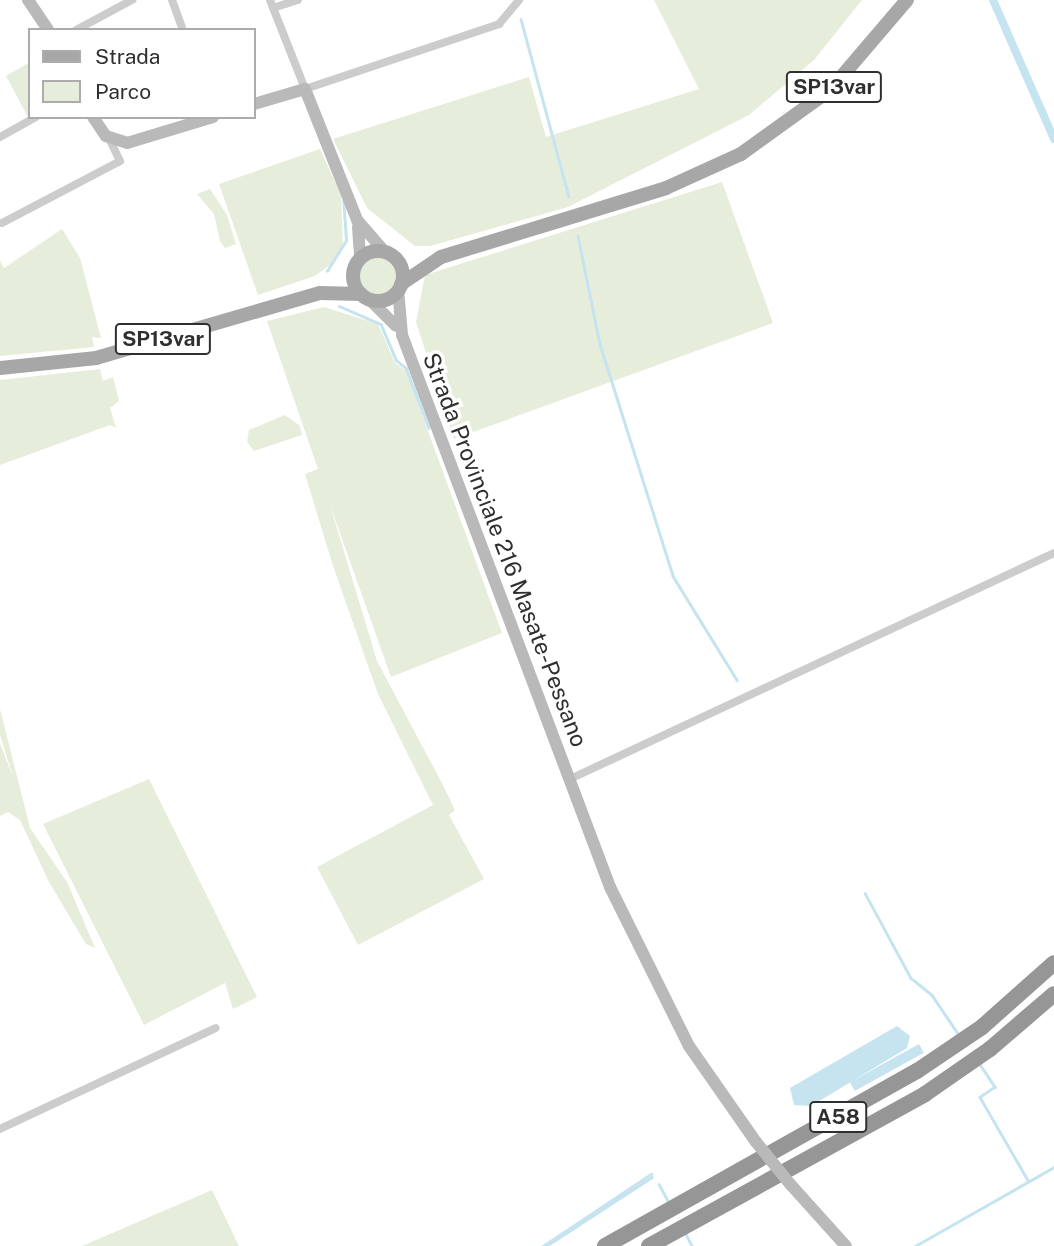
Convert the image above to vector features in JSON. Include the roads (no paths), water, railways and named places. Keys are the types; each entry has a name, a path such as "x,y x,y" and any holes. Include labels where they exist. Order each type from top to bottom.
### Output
{"highway":[{"name":"A58","path":"605,1246 917,1070 982,1027 1054,963"},
{"name":"A58","path":"649,1246 925,1094 990,1049 1054,994"}],"main road":[{"name":"SP13var","path":"0,368 96,358 320,293 386,299 441,257 674,185 741,154 838,83 907,0"},
{"path":"31,6 36,28"},
{"path":"31,6 47,28"},
{"path":"256,103 304,89 357,220 401,268 402,335"},
{"path":"95,119 109,138 132,142 207,119"},
{"path":"357,220 354,282 365,296 387,311 402,335"},
{"name":"SP13var","path":"320,293 357,262 389,254 441,257"},
{"name":"Strada Provinciale 216 Masate-Pessano","path":"402,335 618,905 689,1046 756,1142 846,1246"}],"street":[{"path":"80,28 132,0"},
{"path":"172,0 182,28"},
{"path":"298,0 272,4 304,89 499,23 518,2"},
{"path":"0,137 32,119"},
{"path":"2,223 120,161 109,138"},
{"path":"570,779 900,622 1054,553"},
{"path":"0,1129 216,1028"}],"water":[{"path":"897,1026 910,1036 907,1048 811,1106 794,1105 790,1088"},
{"path":"919,1044 924,1053 855,1091 850,1082"}],"waterway":[{"path":"993,0 1054,139"},
{"path":"521,19 569,197"},
{"path":"327,271 346,240 343,201"},
{"path":"578,236 600,344 673,576 737,680"},
{"path":"339,306 381,324 396,360 406,368 429,428"},
{"path":"865,893 911,978 932,995 959,1035"},
{"path":"979,1063 995,1087 980,1097 1028,1180"},
{"path":"915,1246 1054,1167"},
{"path":"543,1246 651,1174"},
{"path":"546,1246 652,1177"},
{"path":"659,1184 669,1203"},
{"path":"686,1234 692,1246"}]}
